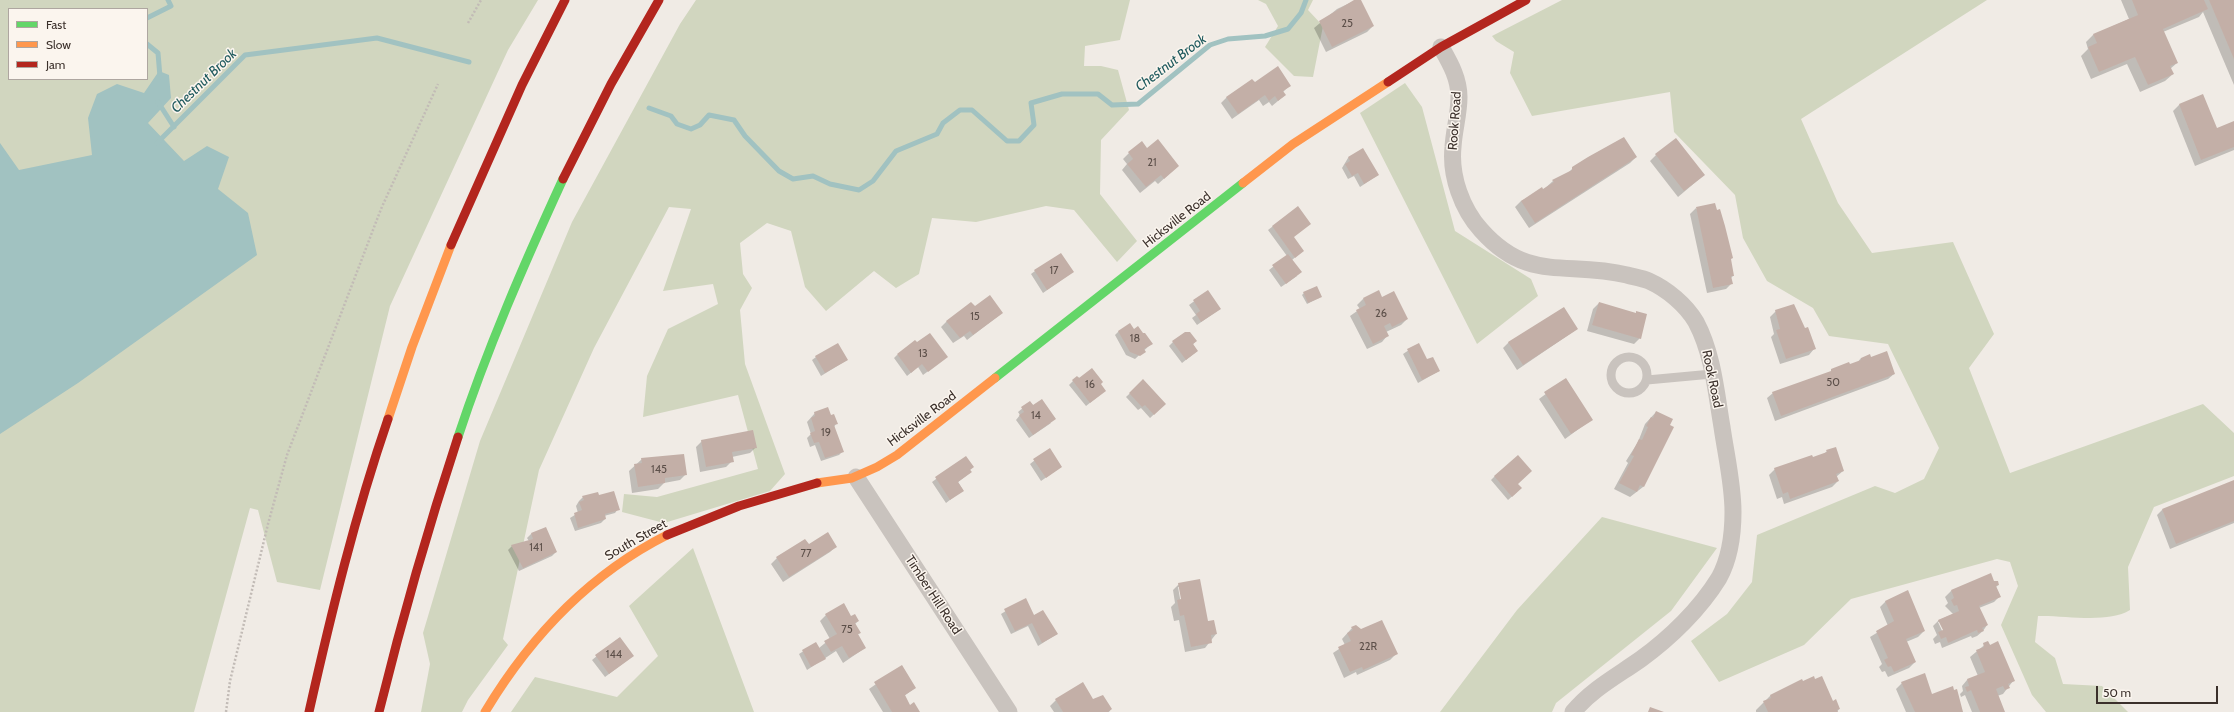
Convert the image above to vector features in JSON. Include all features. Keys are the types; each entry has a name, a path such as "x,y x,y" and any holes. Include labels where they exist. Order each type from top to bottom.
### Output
{"main road":[{"path":"309,712 347,552 368,480 403,371 444,262 476,186 523,83 565,0"},
{"path":"379,712 404,607 436,500 474,387 498,325 566,171 620,68 659,0"},
{"name":"Hicksville Road","path":"856,477 897,456 1293,144 1441,47 1526,0"},
{"name":"South Street","path":"486,712 517,662 543,630 574,599 604,573 637,551 684,527 749,503 816,483 856,477"}],"street":[{"name":"Rook Road","path":"1441,47 1456,76 1459,97 1452,150 1455,178 1465,208 1481,230 1503,251 1524,263 1547,268 1610,271 1650,281 1675,297 1695,321 1710,358 1729,470 1733,512 1731,546 1719,577 1696,608 1669,636 1641,659 1589,696 1574,712"},
{"name":"Timber Hill Road","path":"856,477 1009,712"}],"lane":[{"path":"1647,380 1646,368 1639,359 1634,357 1622,358 1613,367 1612,379 1618,389 1629,393 1640,390 1647,380 1712,374"}],"path":[{"path":"468,23 481,0"},
{"path":"226,712 230,681 287,455 381,209 438,84"}],"green space":[{"path":"0,0 538,0 508,50 390,306 320,590 277,582 258,510 250,508 194,712 0,712"},
{"path":"696,0 1130,0 1120,40 1085,46 1084,66 1101,66 1118,70 1129,110 1101,140 1100,194 1137,241 1117,262 1074,210 1046,206 976,222 932,218 919,274 896,288 874,271 826,311 805,287 791,231 767,223 740,243 743,274 752,288 740,310 745,364 785,474 770,491 664,523 622,512 624,494 657,497 758,469 738,395 643,417 647,376 668,329 718,304 713,284 663,291 691,209 669,207 594,348 539,470 503,639 508,645 468,700 462,712 421,712 430,664 423,633 480,441 572,222 680,24"},
{"path":"1258,0 1313,0 1308,10 1323,26 1313,77 1294,76 1265,47 1278,26 1266,4"},
{"path":"1562,0 1987,0 1801,119 1838,203 1872,253 1953,242 1994,334 1969,368 2010,473 2203,404 2234,433 2234,476 2154,507 2128,567 2130,610 2110,617 2098,618 2038,616 2035,642 2055,658 2063,684 2102,686 2128,712 2046,712 2032,695 2001,625 2018,586 2010,562 1997,559 1851,599 1804,645 1719,682 1691,641 1727,614 1752,582 1757,535 1875,486 1895,493 1924,479 1939,448 1888,344 1829,336 1813,308 1767,281 1743,238 1735,195 1674,132 1670,92 1532,116 1510,73 1514,52 1496,41 1492,36"},
{"path":"1405,83 1422,107 1455,231 1531,279 1538,296 1477,344 1360,113"},
{"path":"1602,517 1717,548 1671,611 1556,703 1552,712 1440,712 1517,610"},
{"path":"693,548 754,712 511,712 535,677 617,697 658,656 629,606"}],"water":[{"path":"159,71 169,75 171,98 148,123 184,161 207,146 229,157 218,189 248,213 257,255 78,383 0,434 0,143 19,170 92,155 88,118 97,94 117,84 144,93"}],"building":[{"path":"1354,0 1361,0 1374,26 1332,47 1319,21"},
{"path":"2132,0 2204,0 2208,9 2163,29 2178,63 2170,66 2174,74 2148,85 2135,57 2099,72 2088,47 2097,43 2093,34 2138,15"},
{"path":"2209,0 2234,0 2234,59"},
{"path":"1278,66 1291,86 1283,91 1286,95 1278,101 1275,96 1269,101 1265,95 1238,114 1226,97 1252,79 1255,82"},
{"path":"2203,94 2217,128 2234,121 2234,147 2201,160 2179,104"},
{"path":"1624,137 1637,157 1535,223 1521,201 1542,187 1543,189 1554,182 1552,180 1572,170 1572,167 1588,157"},
{"path":"1676,138 1705,175 1684,191 1655,154"},
{"path":"1158,139 1179,166 1164,179 1161,175 1146,187 1127,164 1133,159 1128,152 1142,141 1147,148"},
{"path":"1363,148 1379,175 1364,184 1358,173 1352,176 1345,164 1350,161 1348,157"},
{"path":"1715,203 1717,210 1720,209 1725,226 1733,258 1731,259 1734,276 1731,276 1733,284 1713,288 1696,207"},
{"path":"1298,206 1311,224 1294,237 1304,251 1295,258 1272,226"},
{"path":"1061,253 1074,272 1047,290 1034,270"},
{"path":"1288,254 1302,272 1286,284 1272,265"},
{"path":"1317,286 1322,297 1308,303 1303,292"},
{"path":"1208,290 1221,309 1201,322 1196,314 1200,311 1193,300"},
{"path":"1379,290 1382,297 1394,291 1408,319 1392,327 1390,323 1384,326 1389,336 1373,344 1356,310 1366,305 1363,298"},
{"path":"990,295 1003,313 973,335 970,331 960,338 946,321 971,302 975,306"},
{"path":"1599,302 1636,313 1636,311 1647,314 1641,339 1592,325"},
{"path":"1794,304 1805,328 1808,327 1816,349 1786,359 1776,330 1780,329 1775,310"},
{"path":"1564,307 1578,329 1523,365 1508,342"},
{"path":"1130,323 1134,329 1138,326 1153,344 1144,349 1146,352 1140,356 1130,352 1118,331"},
{"path":"1185,332 1190,332 1197,341 1193,344 1198,351 1186,360 1172,341"},
{"path":"930,333 948,357 928,372 922,364 911,373 897,354 915,340 917,342"},
{"path":"838,343 848,360 825,373 815,356"},
{"path":"1419,343 1427,359 1433,357 1440,371 1422,380 1407,349"},
{"path":"1887,351 1895,374 1781,416 1772,392 1831,371 1831,369 1849,362 1850,364 1861,360 1861,358 1870,354 1871,357"},
{"path":"1092,368 1103,382 1101,384 1106,391 1090,403 1072,380 1077,376 1079,378"},
{"path":"1566,378 1593,420 1571,434 1544,392"},
{"path":"1143,379 1166,404 1154,415 1145,405 1142,407 1129,393"},
{"path":"1042,399 1056,419 1033,435 1019,415 1024,412 1021,407 1030,401 1033,405"},
{"path":"828,407 831,415 834,414 838,424 834,425 844,452 825,458 819,442 814,443 810,433 815,431 811,418 815,416 814,412"},
{"path":"1656,411 1673,419 1670,425 1674,427 1644,487 1640,485 1637,492 1619,483 1634,456 1631,455 1639,439 1642,440 1648,427 1646,426 1651,417 1653,418"},
{"path":"753,430 757,448 732,452 734,462 706,467 701,440"},
{"path":"1836,447 1844,471 1836,474 1839,481 1790,499 1788,492 1783,494 1774,468 1812,455 1813,457 1827,452 1826,450"},
{"path":"1050,448 1062,467 1046,478 1033,459"},
{"path":"684,454 687,475 665,478 665,483 638,487 634,464 642,463 641,458"},
{"path":"1518,455 1532,471 1518,484 1522,488 1512,497 1494,476"},
{"path":"966,456 974,467 970,470 972,472 958,482 964,491 950,500 935,477"},
{"path":"2234,480 2234,521 2176,544 2162,509"},
{"path":"614,491 620,510 605,514 606,519 578,528 574,513 582,510 579,502 584,500 582,496 598,492 599,495"},
{"path":"546,527 557,552 523,568 511,545 533,539 531,533"},
{"path":"828,532 837,547 789,577 776,557 805,539 809,544"},
{"path":"1991,573 1994,581 1998,581 1999,585 1996,586 2001,597 1979,606 1988,625 1982,628 1984,631 1978,633 1977,630 1948,643 1946,637 1941,639 1938,632 1943,630 1938,620 1959,611 1957,605 1954,606 1951,600 1954,598 1951,590"},
{"path":"1200,579 1208,621 1214,620 1217,634 1211,635 1212,643 1191,647 1184,615 1180,616 1177,600 1181,599 1178,583"},
{"path":"1908,590 1925,631 1906,639 1916,662 1894,672 1891,666 1888,667 1884,660 1888,658 1876,631 1894,621 1885,601"},
{"path":"1026,598 1034,615 1043,610 1058,634 1042,643 1032,623 1015,631 1004,609"},
{"path":"844,603 851,616 855,614 859,621 855,623 861,633 858,634 866,648 849,658 842,646 831,652 824,641 837,634 825,614"},
{"path":"1382,620 1398,654 1363,670 1362,667 1350,672 1338,647 1351,641 1347,633 1353,630 1351,627 1356,625 1361,629"},
{"path":"620,637 634,656 609,674 595,655"},
{"path":"1988,641 1990,645 1998,641 2015,681 2008,684 2010,688 2005,690 2003,686 1996,689 2005,712 1980,712 1971,690 1967,692 1965,687 1969,686 1967,679 1985,672 1976,650 1984,647 1983,643"},
{"path":"816,642 826,659 811,667 802,650"},
{"path":"902,665 916,688 905,695 910,705 914,702 920,712 892,712 874,682"},
{"path":"1925,673 1932,694 1953,686 1954,690 1957,689 1963,712 1915,712 1901,682"},
{"path":"1814,676 1815,679 1822,676 1833,701 1836,699 1840,709 1837,710 1838,712 1768,712 1763,701 1771,698 1770,695 1802,679 1803,681"},
{"path":"1083,682 1093,699 1103,695 1112,709 1108,712 1063,712 1055,699"},
{"path":"1650,707 1664,712 1648,712"}],"waterway":[{"path":"148,18 171,6 168,0"},
{"name":"Chestnut Brook","path":"649,108 671,116 677,124 691,129 700,125 709,115 734,120 745,136 779,171 793,179 813,176 830,184 859,190 873,181 896,151 937,134 943,123 960,110 972,110 1007,141 1019,141 1034,125 1031,103 1062,94 1098,94 1112,105 1138,104 1210,45 1228,39 1265,36 1288,29 1301,13 1306,0"},
{"name":"Chestnut Brook","path":"157,143 245,55 377,38 469,62"},
{"path":"148,45 158,53 160,77"},
{"path":"158,102 174,127"}],"traffic: fast":[{"path":"458,437 481,372 507,307 563,179"},
{"path":"995,378 1243,183"}],"traffic: slow":[{"path":"1243,183 1293,144 1388,82"},
{"path":"388,419 412,347 451,245"},
{"path":"817,483 852,478 877,467 897,455 995,378"},
{"path":"485,712 521,658 563,610 612,569 638,551 667,535"}],"traffic: jam":[{"path":"451,245 522,85 565,0"},
{"path":"563,179 611,84 659,0"},
{"path":"1388,82 1441,47 1526,0"},
{"path":"309,712 344,565 388,419"},
{"path":"379,712 416,574 458,437"},
{"path":"667,535 739,506 817,483"}]}
